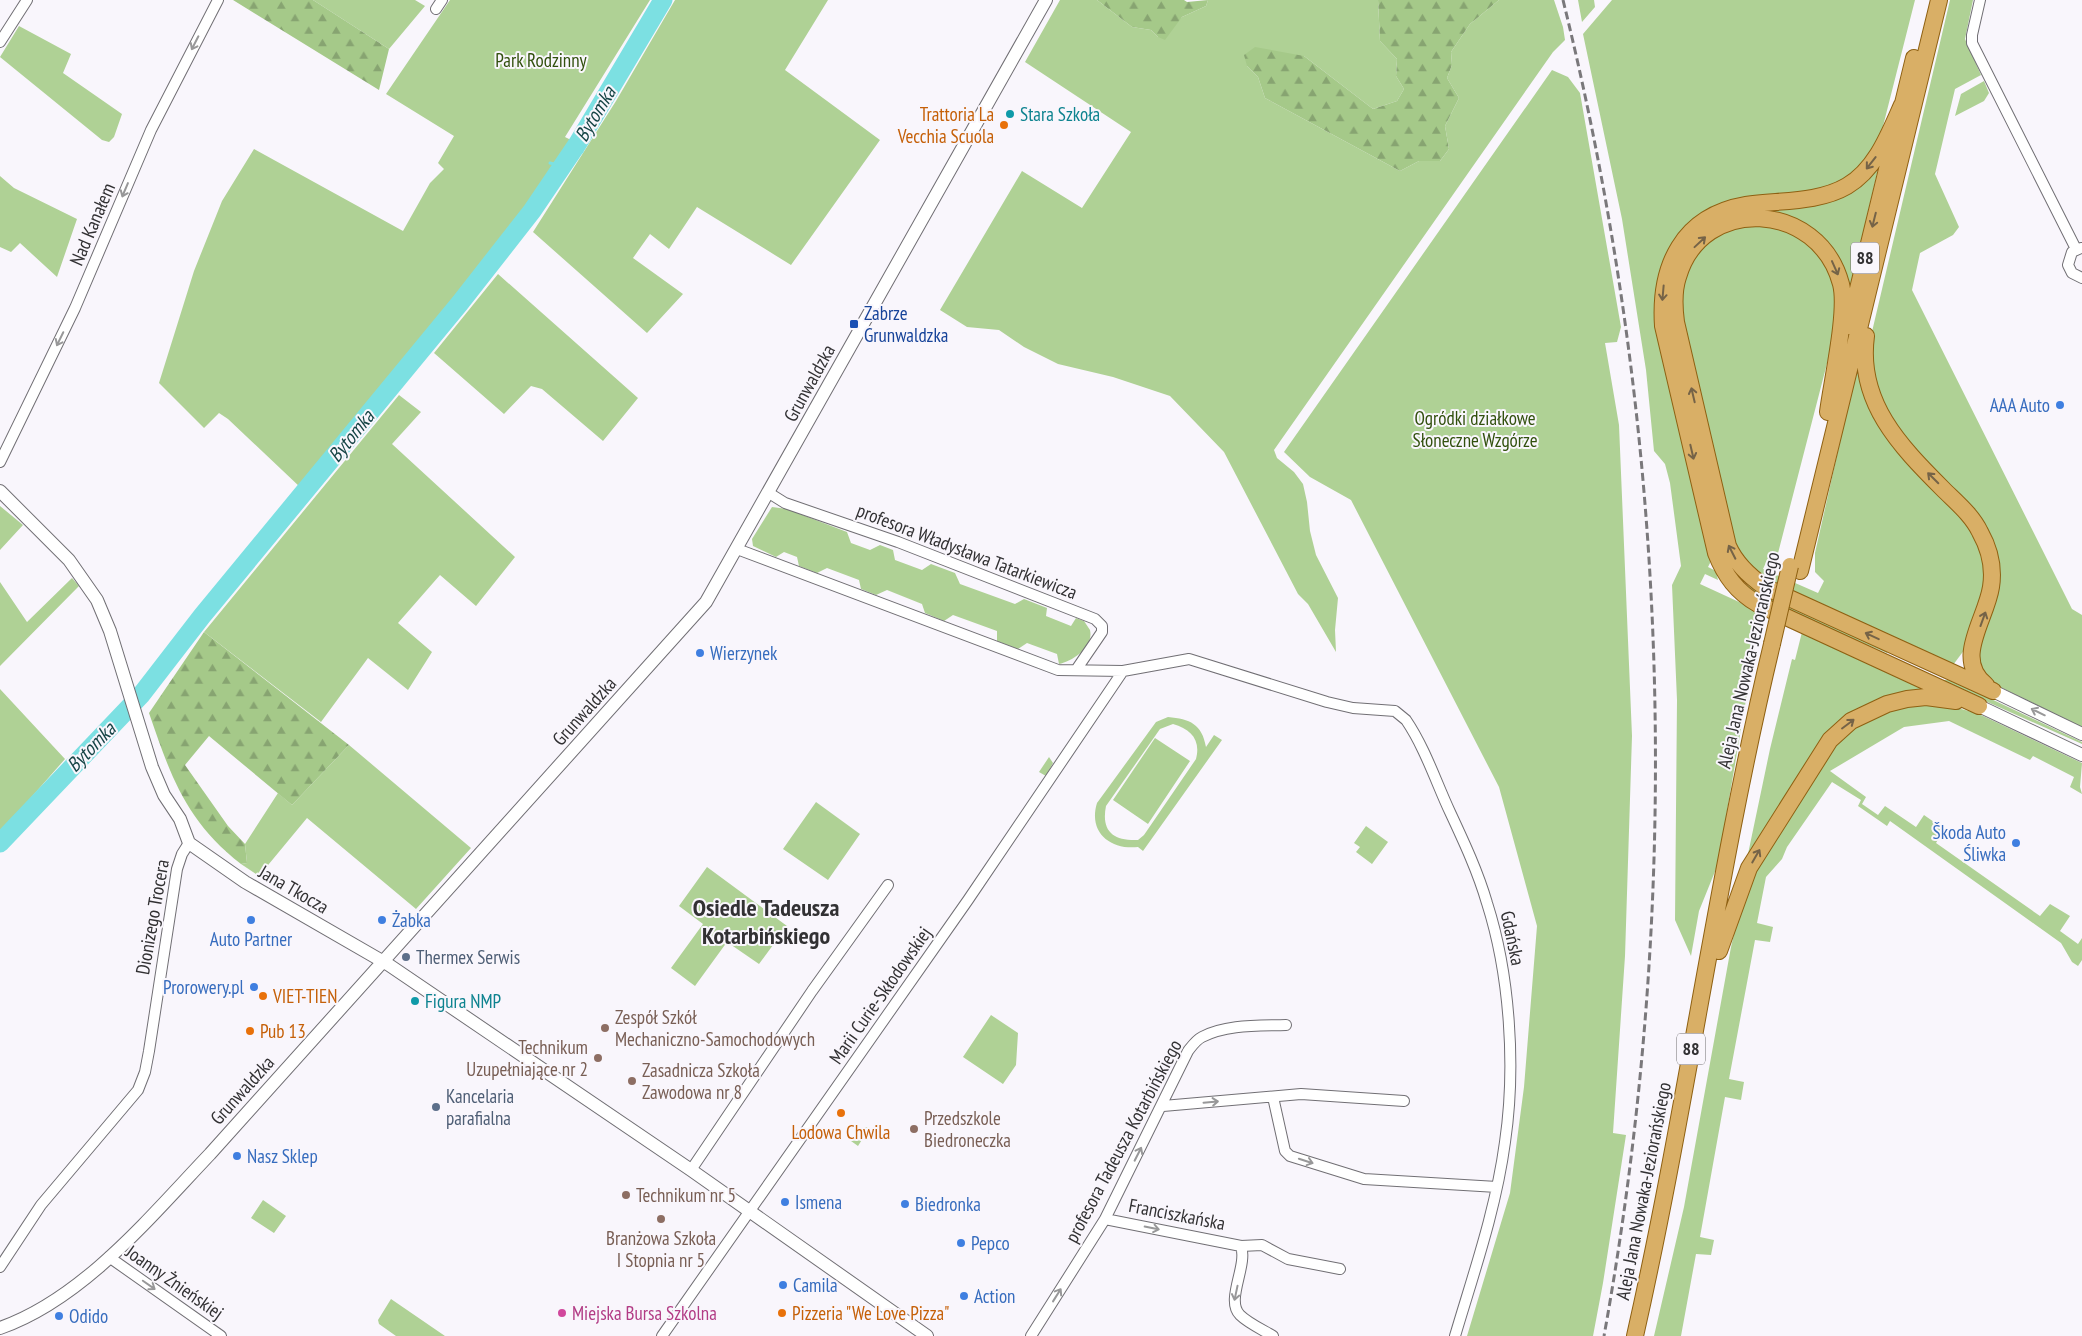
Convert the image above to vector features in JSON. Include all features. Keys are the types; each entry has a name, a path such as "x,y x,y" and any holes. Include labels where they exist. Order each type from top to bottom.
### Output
{"main road":[{"name":"Aleja Jana Nowaka-Jeziorańskiego","path":"1635,1336 1654,1245 1734,813 1777,646 1828,412 1929,0"},
{"name":"Aleja Jana Nowaka-Jeziorańskiego","path":"1795,568 1873,279 1939,0"},
{"path":"1902,105 1869,166 1849,184 1827,194 1733,208 1718,214 1694,230 1673,256 1663,287 1663,326 1716,553 1727,577 1746,597 1758,604 1979,706"},
{"path":"1828,412 1843,302 1841,285 1832,261 1824,248 1802,230 1775,219 1747,218 1717,229 1694,247 1685,260 1678,276 1674,307 1724,527 1733,556 1751,577 1765,587 1993,691"},
{"path":"1873,279 1864,344 1865,365 1876,406 1893,436 1965,510 1979,529 1986,544 1992,571 1992,585 1983,620 1971,649 1960,664 1948,671 1929,676 1912,676"},
{"name":"Aleja Jana Nowaka-Jeziorańskiego","path":"1646,1336 1663,1257 1777,646"},
{"path":"1971,649 1970,663 1974,673 1993,691"},
{"path":"1719,951 1749,868 1817,757 1840,730 1862,715 1887,704 1907,699 1952,700 1979,706"}],"street":[{"path":"0,42 26,0"},
{"name":"Nad Kanałem","path":"0,462 76,308 151,130 218,0"},
{"name":"Grunwaldzka","path":"0,1328 32,1315 52,1303 109,1256 210,1154 690,622 715,588 738,549 1046,0"},
{"path":"1980,0 1972,43 2079,248 2070,256 2068,265 2072,273 2082,278"},
{"name":"Dionizego Trocera","path":"0,491 52,541 89,586 105,616 136,718 161,788 180,819 189,843 180,858 177,869 149,1051 145,1072 138,1090 41,1205 0,1266"},
{"name":"profesora Władysława Tatarkiewicza","path":"769,493 785,502 898,542 1095,619 1102,626 1102,632 1076,670"},
{"path":"738,549 1058,670 1123,672"},
{"name":"Gdańska","path":"1123,672 1189,659 1326,702 1354,708 1388,710 1401,715 1410,727 1473,864 1487,902 1498,948 1507,1011 1509,1066 1508,1122 1497,1187 1455,1336"},
{"name":"Marii Curie-Skłodowskiej","path":"662,1336 968,900 1123,672"},
{"path":"1993,691 2082,734"},
{"path":"1979,706 2082,749"},
{"path":"2022,725 2082,755"},
{"name":"Jana Tkocza","path":"189,843 245,882 384,961"},
{"path":"691,1170 812,991 888,886"},
{"path":"384,961 691,1170 928,1336"},
{"name":"profesora Tadeusza Kotarbińskiego","path":"1031,1336 1105,1219 1163,1106 1183,1059 1200,1038 1236,1028 1286,1025"},
{"path":"1163,1106 1300,1094 1341,1095 1404,1101"},
{"path":"1273,1096 1284,1151 1290,1156 1364,1180 1497,1187"},
{"name":"Franciszkańska","path":"1105,1219 1241,1246"},
{"path":"1273,1336 1239,1314 1234,1303 1244,1255 1241,1246 1262,1245 1288,1259 1340,1269"},
{"name":"Joanny Żnieńskiej","path":"109,1256 221,1336"}],"green space":[{"path":"233,0 313,0 389,49 379,90"},
{"path":"313,0 415,0 425,6 389,49"},
{"name":"Park Rodzinny","path":"450,0 650,0 565,137 571,140 535,198 301,488 228,419 219,413 204,428 159,383 194,271 222,201 254,149 403,231 430,183 444,169 438,163 454,136 386,94"},
{"path":"675,0 828,0 785,70 880,140 791,265 697,207 669,249 650,234 633,258 683,294 647,333 533,232 616,101"},
{"path":"1060,0 1097,0 1132,27 1151,30 1158,37 1182,17 1206,6 1208,0 1378,0 1380,41 1397,59 1396,76 1404,89 1397,101 1373,109 1304,56 1247,66 1258,77 1265,98 1400,171 1419,161 1440,161 1449,149 1445,126 1459,98 1447,78 1452,65 1451,52 1470,24 1499,0 1554,0 1563,27 1565,40 1553,52 1274,450 1277,458 1294,472 1303,484 1310,531 1316,555 1338,598 1335,630 1336,652 1308,604 1298,594 1224,452 1170,396 1113,377 1058,364 1024,347 999,330 967,327 940,310 1022,171 1082,208 1131,132 1025,62"},
{"path":"1097,0 1184,0 1187,2 1208,0 1206,6 1182,17 1165,40 1158,37 1151,30 1132,27"},
{"path":"1378,0 1499,0 1470,24 1451,52 1452,65 1447,78 1459,98 1445,126 1449,149 1440,161 1419,161 1400,171 1265,98 1258,77 1247,66 1244,55 1255,47 1304,56 1373,109 1397,101 1404,89 1396,76 1397,59 1380,41"},
{"path":"1578,0 1594,0 1595,7 1582,22"},
{"path":"1612,0 1915,0 1880,138 1871,156 1840,184 1785,196 1661,270 1713,557 1708,567 1716,571 1718,580 1705,574 1700,584 1763,613 1756,641 1718,864 1699,911 1691,956 1675,920 1677,700 1672,585 1681,566 1670,483 1665,464 1654,451 1646,370 1622,219 1583,34"},
{"path":"1950,0 1973,0 1965,39 1981,75 1955,89 1935,174 1959,227 1953,235 1920,253 1912,290 2072,609 2082,615 2082,727 1998,686 1977,667 1996,556 1912,450 1876,390 1871,336"},
{"path":"19,26 71,54 63,73 122,114 114,137 109,142 102,140 0,57"},
{"name":"Ogródki działkowe Słoneczne Wzgórze","path":"1552,70 1568,77 1580,93 1621,327 1617,342 1605,343 1619,425 1632,736 1625,956 1613,1133 1626,1135 1593,1336 1467,1336 1510,1193 1524,1087 1537,926 1499,787 1351,500 1310,477 1284,452"},
{"path":"1984,81 1989,93 1984,101 1955,116 1961,94"},
{"path":"1880,161 1849,292 1839,263 1826,242 1799,222 1779,216 1758,213 1738,216 1719,222 1701,233 1687,248 1676,267 1670,295 1670,323 1725,561 1668,324 1667,296 1672,270 1680,254 1696,235 1714,222 1733,214 1796,205 1840,195 1862,181"},
{"path":"0,176 14,188 77,219 57,277 20,243 11,252 0,247"},
{"path":"1742,224 1793,230 1828,265 1837,301 1831,348 1777,557 1770,554 1763,569 1818,593 1824,581 1815,572 1815,553 1858,362 1862,379 1962,513 1983,552 1987,586 1965,649 1953,665 1771,584 1737,554 1678,304 1690,261 1714,237"},
{"path":"498,274 638,398 603,441 542,389 531,386 504,414 434,353"},
{"path":"399,395 421,412 392,444 515,557 476,606 440,575 398,623 432,652 408,690 368,658 321,722 204,632"},
{"path":"0,506 23,525 0,550"},
{"path":"772,507 787,509 847,532 851,543 870,550 880,545 893,550 895,560 922,570 931,564 955,573 960,584 1015,604 1024,599 1047,608 1046,616 1071,626 1076,618 1084,621 1090,630 1089,642 1076,656 1059,664 1057,654 1027,643 1018,649 997,641 997,631 953,615 944,621 925,613 922,604 887,590 876,595 861,589 859,580 827,568 817,573 799,566 797,557 784,552 776,557 753,546 752,539"},
{"path":"72,578 79,586 0,666 0,582 27,622"},
{"path":"1736,580 1888,650 1887,653 1763,601"},
{"path":"204,632 349,745 292,805 209,736 185,765 228,826 245,844 247,863 241,864 222,848 194,814 173,778 149,713"},
{"path":"1802,632 1935,692 1861,710 1748,854 1770,749 1792,659 1795,660"},
{"path":"1938,680 1951,680 2082,742 2082,744"},
{"path":"0,689 65,759 0,833"},
{"path":"1912,703 1951,706 1979,714 2082,763 2080,787 2082,794 2070,787 2074,777 2033,756 2030,760 1949,721 1904,727 1830,771 1866,797 1862,804 1878,815 1885,806 1916,827 1924,815 1944,829 1936,843 2040,916 2050,904 2070,916 2060,931 2078,944 2082,938 2082,960 2078,966 2072,962 2061,943 1890,821 1887,826 1858,806 1861,800 1832,782 1787,847 1782,859 1766,877 1757,923 1773,927 1770,942 1755,940 1729,1079 1744,1082 1741,1100 1725,1097 1700,1237 1714,1240 1711,1255 1696,1254 1681,1336 1654,1336 1684,1207 1731,947 1744,892 1817,766 1855,725"},
{"path":"1168,717 1189,721 1198,728 1206,747 1214,735 1222,740 1143,851 1138,847 1128,847 1110,842 1099,830 1095,813 1097,803 1156,722","holes":["1173,724 1190,732 1196,741 1196,759 1144,835 1138,840 1129,840 1122,839 1111,833 1105,822 1106,806 1160,729"]},
{"path":"1155,738 1190,761 1148,824 1113,800"},
{"path":"349,745 471,848 416,909 307,818 259,876 241,864 247,863 245,844 278,793 292,805"},
{"path":"1049,757 1053,763 1046,776 1039,772"},
{"path":"816,802 860,834 828,880 783,849"},
{"path":"1366,826 1388,842 1372,864 1356,852 1360,847 1354,843"},
{"path":"707,867 787,926 759,964 727,942 695,986 671,968 703,924 679,906"},
{"path":"991,1015 1018,1033 1016,1065 1003,1084 963,1057"},
{"path":"870,1127 858,1146 851,1141 861,1128"},
{"path":"263,1200 286,1216 274,1233 251,1218"},
{"path":"391,1299 445,1336 396,1336 379,1324 378,1320"}],"waterway":[{"name":"Bytomka","path":"0,843 141,695 202,616 460,303 532,211 578,143 663,0"},
{"path":"578,143 582,152"},
{"path":"550,163 562,166"}],"railway":[{"path":"1563,0 1599,165 1626,331 1645,498 1654,666 1655,834 1647,1002 1630,1169 1604,1336"}],"place":[{"name":"Stara Szkoła","path":"1010,114"},
{"name":"Trattoria La Vecchia Scuola","path":"1004,125"},
{"name":"Zabrze Grunwaldzka","path":"854,324"},
{"name":"AAA Auto","path":"2060,405"},
{"name":"Wierzynek","path":"700,653"},
{"name":"Škoda Auto Śliwka","path":"2016,843"},
{"name":"Auto Partner","path":"251,920"},
{"name":"Żabka","path":"382,920"},
{"name":"Thermex Serwis","path":"406,957"},
{"name":"Prorowery.pl","path":"254,987"},
{"name":"VIET-TIEN","path":"263,996"},
{"name":"Figura NMP","path":"415,1001"},
{"name":"Zespół Szkół Mechaniczno-Samochodowych","path":"605,1028"},
{"name":"Pub 13","path":"250,1031"},
{"name":"Technikum Uzupełniające nr 2","path":"598,1058"},
{"name":"Zasadnicza Szkoła Zawodowa nr 8","path":"632,1081"},
{"name":"Kancelaria parafialna","path":"436,1107"},
{"name":"Lodowa Chwila","path":"841,1113"},
{"name":"Przedszkole Biedroneczka","path":"914,1129"},
{"name":"Nasz Sklep","path":"237,1156"},
{"name":"Technikum nr 5","path":"626,1195"},
{"name":"Ismena","path":"785,1202"},
{"name":"Biedronka","path":"905,1204"},
{"name":"Branżowa Szkoła I Stopnia nr 5","path":"661,1219"},
{"name":"Pepco","path":"961,1243"},
{"name":"Camila","path":"783,1285"},
{"name":"Action","path":"964,1296"},
{"name":"Miejska Bursa Szkolna","path":"562,1313"},
{"name":"Pizzeria \"We Love Pizza\"","path":"782,1313"},
{"name":"Odido","path":"59,1316"}],"district":[{"name":"Osiedle Tadeusza Kotarbińskiego","path":"766,922"}]}
